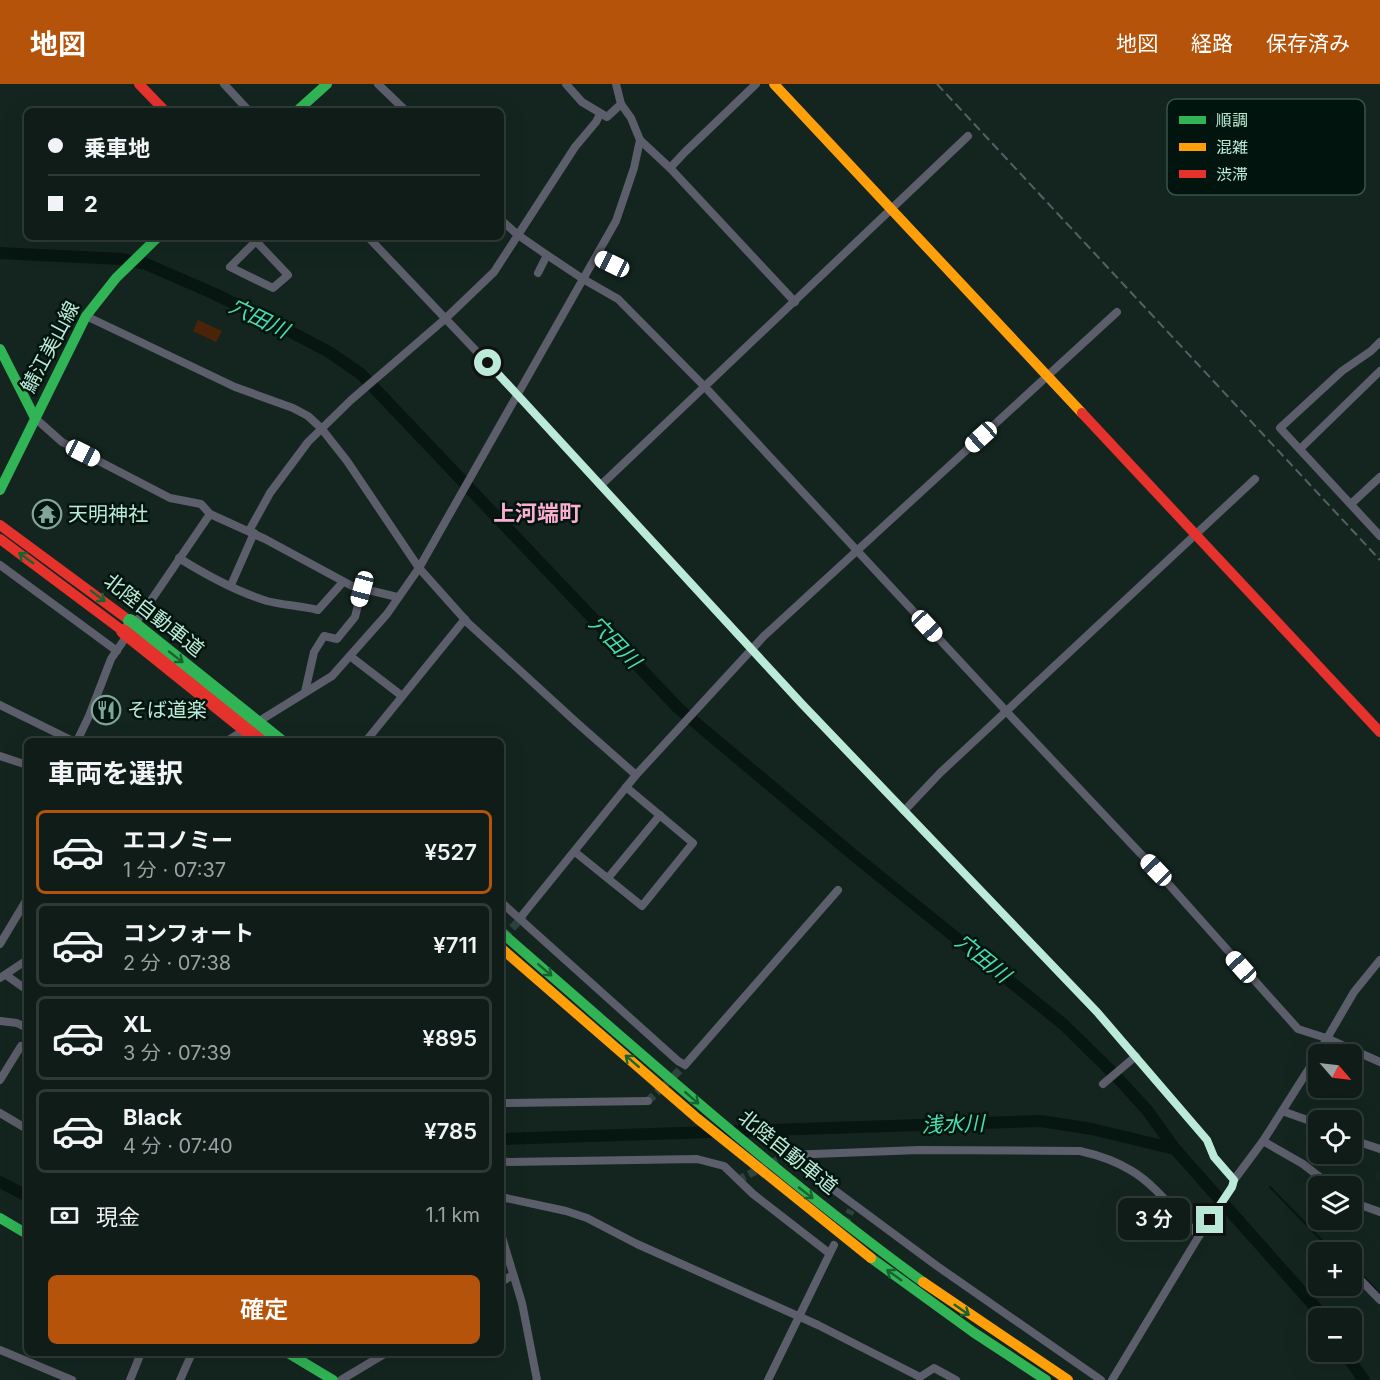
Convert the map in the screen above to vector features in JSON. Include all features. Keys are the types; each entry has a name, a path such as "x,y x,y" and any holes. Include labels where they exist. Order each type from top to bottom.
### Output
{"main road":[{"path":"139,84 162,108"},
{"path":"300,108 327,84"},
{"path":"774,84 1380,732"},
{"name":"鯖江美山線","path":"0,490 86,316 116,278 155,240"},
{"path":"0,349 35,418"},
{"name":"北陸自動車道","path":"0,522 77,580 257,738"},
{"name":"北陸自動車道","path":"0,539 127,626 276,738"},
{"name":"北陸自動車道","path":"504,935 760,1156 911,1273 1068,1380"},
{"name":"北陸自動車道","path":"504,951 692,1113 830,1228 964,1326 1046,1380"},
{"path":"0,1218 24,1232"},
{"path":"293,1356 333,1380"}],"street":[{"path":"224,84 246,108"},
{"path":"378,84 403,108"},
{"path":"566,84 582,102 608,117 621,104"},
{"path":"615,84 621,104 631,118 640,140 670,168 795,302"},
{"path":"670,168 756,84"},
{"path":"231,585 270,493 308,442 351,400 486,283 575,147 600,114"},
{"path":"601,485 968,136"},
{"path":"232,738 332,676 387,614 419,568 516,393 616,221 634,168 640,140"},
{"path":"504,223 518,236 618,299 705,387 1006,712 1156,870 1298,1029 1326,1038 1380,1062"},
{"path":"253,240 230,267 273,288 288,274 255,240"},
{"path":"371,240 516,393 752,650 1097,1012 1207,1140 1214,1157 1233,1184"},
{"path":"538,273 547,255"},
{"path":"597,256 612,264"},
{"path":"520,918 626,786 787,614 1117,312"},
{"path":"86,316 235,387 293,408 308,416 321,428 369,492 419,568 465,619 636,775"},
{"path":"1380,342 1342,371 1280,428 1380,536"},
{"path":"1300,449 1380,371"},
{"path":"35,418 62,442 170,498 201,504 210,514 252,532 343,582 397,597"},
{"path":"1351,504 1380,477"},
{"path":"904,811 909,803 1254,479"},
{"path":"77,738 89,716 111,659 210,514"},
{"path":"178,558 209,577 269,602 318,610 343,582"},
{"path":"0,565 117,651"},
{"path":"305,692 314,652 324,636 337,639 355,618 362,589"},
{"path":"368,738 465,619"},
{"path":"350,656 402,696"},
{"path":"0,705 69,738"},
{"path":"0,756 24,764"},
{"path":"575,852 642,906 693,843 626,786"},
{"path":"608,878 660,815"},
{"path":"504,905 685,1065 838,890"},
{"path":"0,944 24,904"},
{"path":"520,918 527,911"},
{"path":"1112,1380 1199,1236 1312,1064 1354,992 1380,960"},
{"path":"24,962 3,976 24,988"},
{"path":"0,1022 17,1023 24,1026"},
{"path":"0,1080 4,1065 21,1046 24,1048"},
{"path":"1103,1084 1135,1057"},
{"path":"504,1103 648,1101"},
{"path":"1282,1111 1308,1120"},
{"path":"0,1113 24,1126"},
{"path":"1263,1141 1303,1164 1318,1176"},
{"path":"1362,1143 1380,1149"},
{"path":"1101,1380 852,1208 787,1155 919,1150 1080,1151 1102,1156 1132,1171 1143,1179 1199,1236"},
{"path":"504,1162 697,1159 724,1166 753,1194 828,1252"},
{"path":"504,1198 587,1218 637,1244 799,1316 920,1377 934,1368 956,1380"},
{"path":"1362,1206 1380,1212"},
{"path":"504,1244 522,1303 537,1380"},
{"path":"768,1380 828,1252 834,1245"},
{"path":"504,1280 513,1275"},
{"path":"1362,1281 1380,1300"},
{"path":"0,1350 72,1380"},
{"path":"130,1380 140,1356"},
{"path":"180,1380 191,1356"},
{"path":"341,1380 381,1356"}],"shaded area":[{"path":"198,320 222,331 216,342 193,331"}],"waterway":[{"name":"穴田川","path":"0,253 121,259 146,264 274,323 329,352 361,374 678,708 857,858 1063,1024 1147,1110 1175,1149 1316,1308"},
{"name":"浅水川","path":"504,1139 1041,1121 1092,1129 1175,1149"},
{"name":"浅水川","path":"0,1182 24,1194"},
{"path":"1270,1187 1323,1242"},
{"path":"1362,1275 1380,1294"},
{"name":"浅水川","path":"1351,1362 1364,1380"}],"tunnel":[{"path":"504,937 524,915"},
{"path":"648,1101 685,1065"},
{"path":"738,1180 787,1155"},
{"path":"844,1225 851,1210"}],"railway":[{"path":"937,84 1380,560"}],"traffic: fast":[{"path":"300,108 327,84"},
{"path":"0,490 86,316 116,278 155,240"},
{"path":"0,349 35,418"},
{"path":"130,621 276,738"},
{"path":"504,935 656,1067 814,1199 923,1282"},
{"path":"0,1218 24,1232"},
{"path":"871,1258 973,1332 1046,1380"},
{"path":"293,1356 333,1380"}],"traffic: slow":[{"path":"774,84 1082,413"},
{"path":"504,951 698,1119 871,1258"},
{"path":"923,1282 1068,1380"}],"traffic: jam":[{"path":"139,84 162,108"},
{"path":"1082,413 1380,732"},
{"path":"0,525 130,621"},
{"path":"0,539 123,631"},
{"path":"123,631 256,738"}],"place":[{"name":"天明神社","path":"47,514"},
{"name":"そば道楽","path":"106,710"}],"district":[{"name":"上河端町","path":"537,513"}],"route":[{"path":"488,363 802,704 1127,1045 1207,1140 1214,1157 1234,1180 1232,1187 1210,1220"}]}
